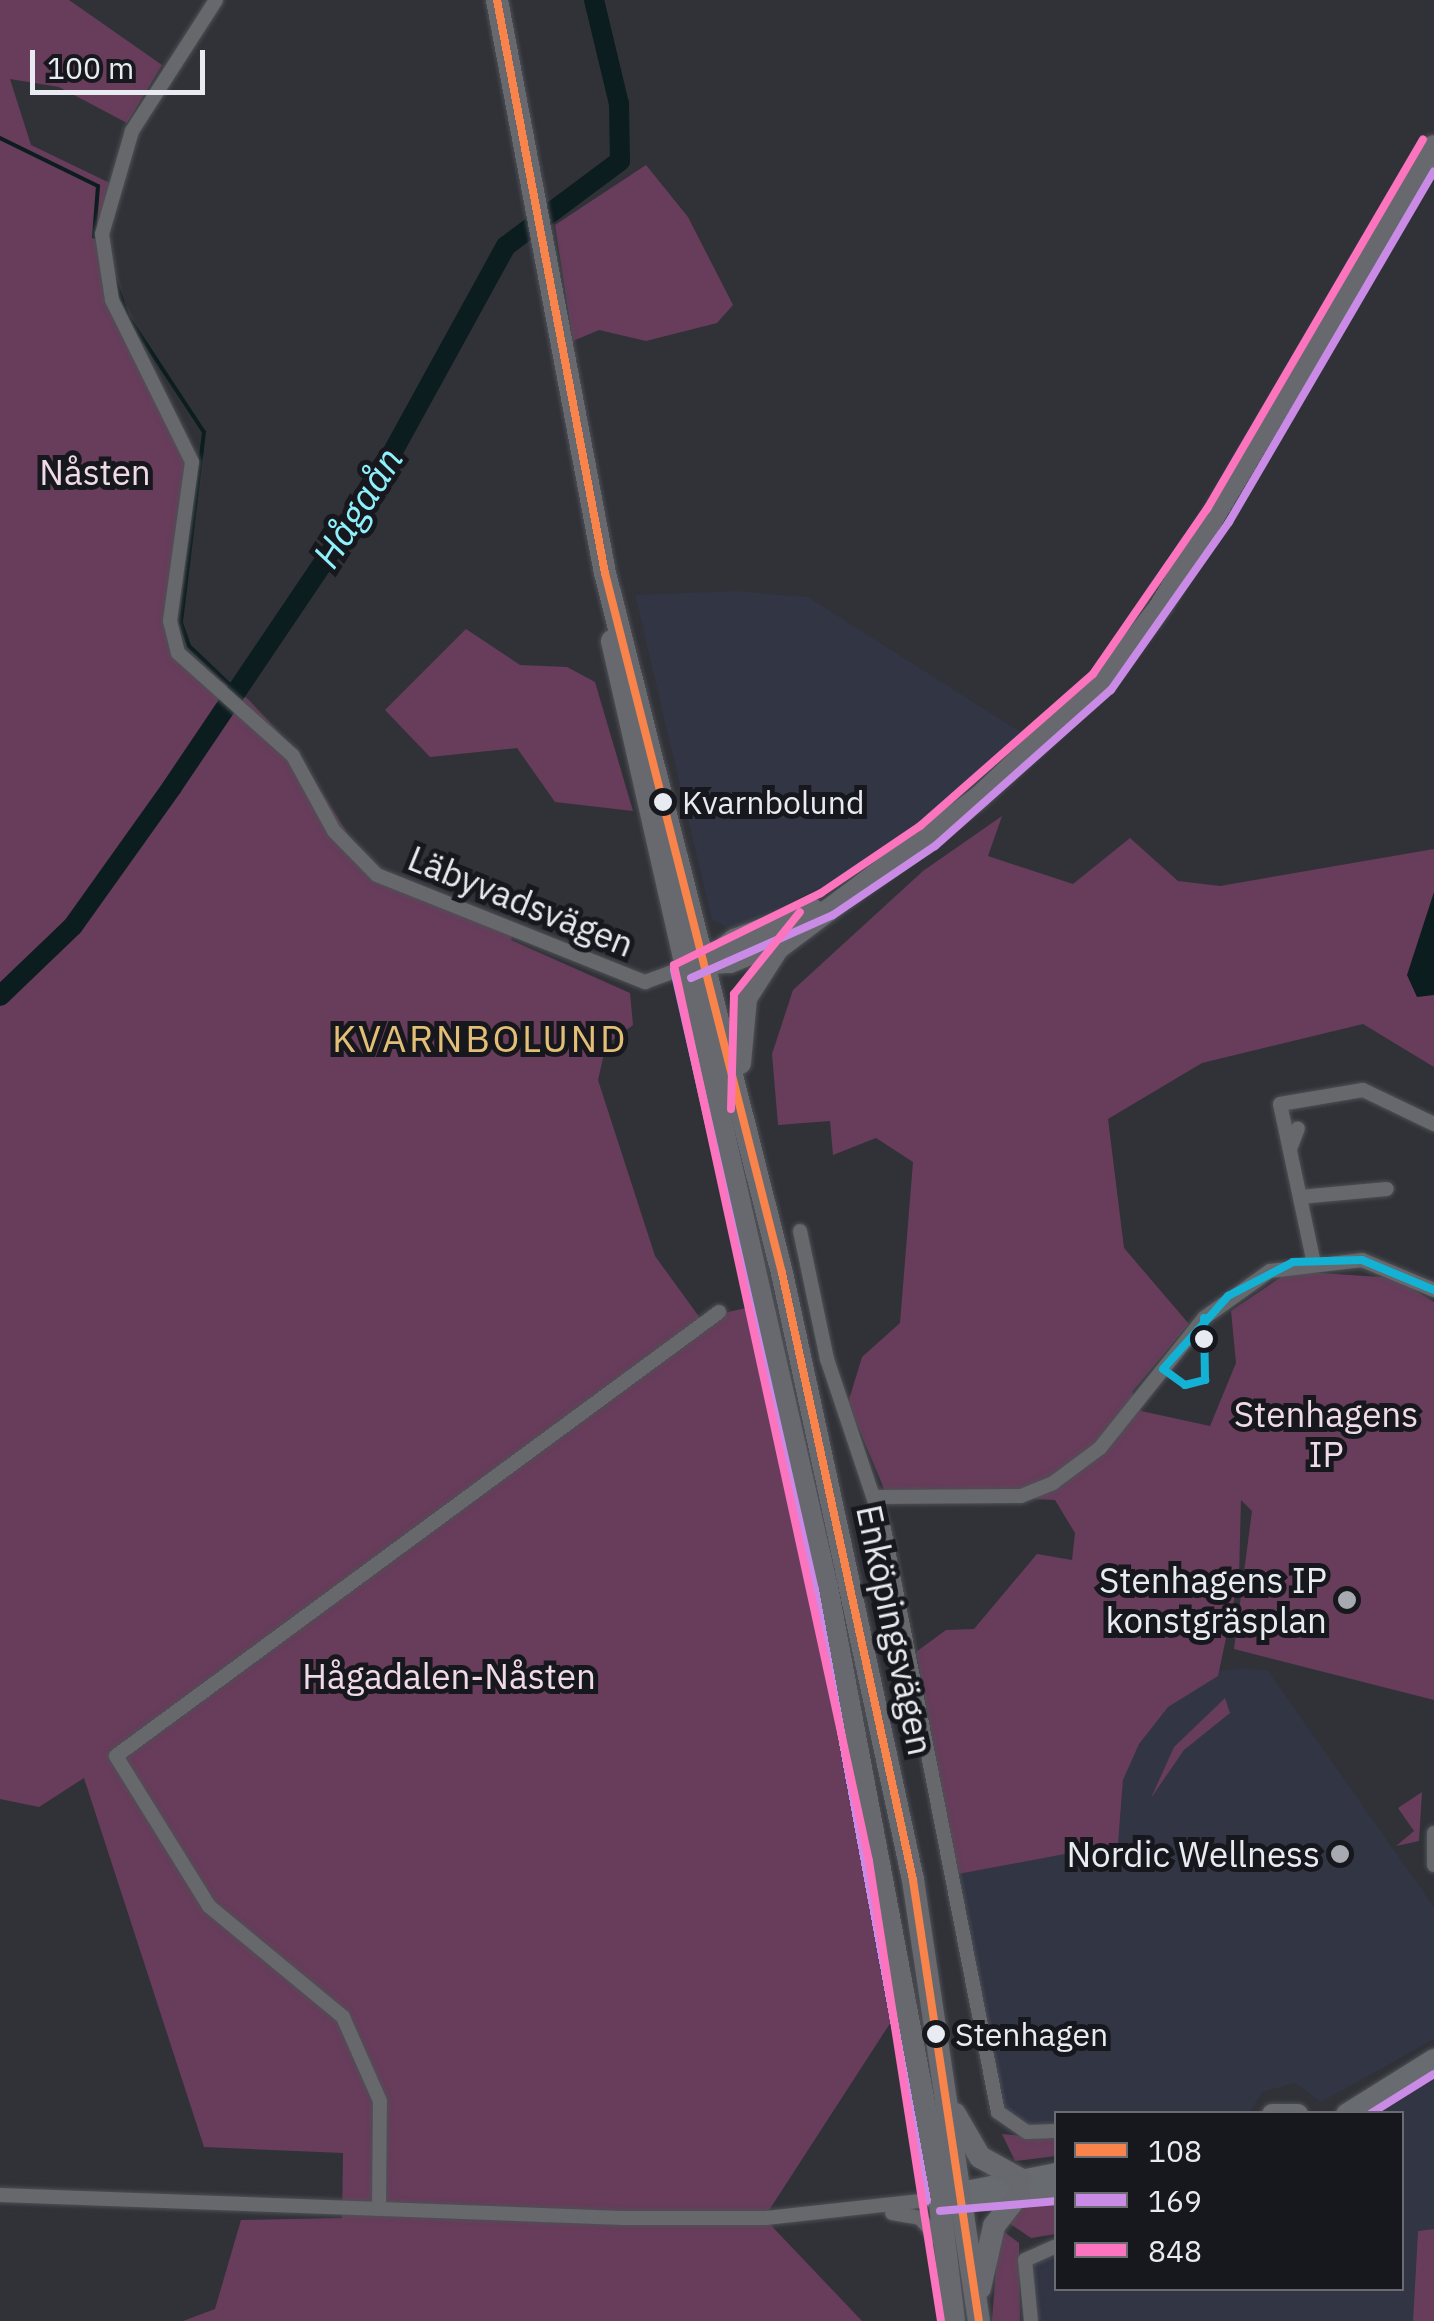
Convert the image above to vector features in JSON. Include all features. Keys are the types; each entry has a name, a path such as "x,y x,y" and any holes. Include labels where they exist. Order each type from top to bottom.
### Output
{"main road":[{"path":"497,0 604,573 696,964"},
{"path":"744,1121 742,1012 756,977 827,904 978,798 1102,682 1218,516 1434,146"},
{"path":"604,573 698,920 696,964"},
{"path":"696,964 734,940 827,904"},
{"path":"698,920 734,940"},
{"path":"696,964 730,962 790,938"},
{"name":"Enköpingsvägen","path":"696,964 744,1121 913,1880 946,2095 952,2196 944,2245 954,2321"},
{"name":"Enköpingsvägen","path":"696,964 978,2314"},
{"path":"946,2095 974,2151 1019,2186 994,2226 978,2314"}],"street":[{"name":"Läbyvadsvägen","path":"216,0 132,131 102,234 112,300 181,424 192,462 170,621 178,653 294,756 334,831 376,875 645,982 696,964"},
{"path":"1312,1259 1280,1104 1355,1090 1434,1124"},
{"path":"1290,1149 1298,1128"},
{"path":"1300,1197 1387,1189"},
{"path":"800,1231 827,1359 876,1497 998,2112 1027,2132 1054,2131"},
{"path":"876,1497 1021,1496 1053,1483 1100,1448 1228,1296 1312,1259 1362,1260 1434,1290"},
{"path":"378,2209 380,2100 352,2032 330,1998 209,1906 116,1756 719,1312"},
{"path":"1434,1833 1434,1866"},
{"path":"1352,2109 1434,2059"},
{"path":"856,2211 1019,2186 1054,2174"},
{"path":"1019,2186 1054,2188"},
{"path":"0,2195 622,2218 856,2211 910,2214 944,2245"},
{"path":"1030,2321 1025,2260 1054,2247"}],"shaded area":[{"path":"736,591 808,597 1033,740 885,856 733,930 712,920 635,595"},
{"path":"1434,892 1434,995 1417,997 1407,975"},
{"path":"1243,1668 1268,1671 1434,1907 1434,2039 1321,2102 1295,2083 1262,2092 1250,2111 1054,2111 1054,2131 1006,2122 946,1876 1118,1844 1131,1683"},
{"path":"1434,2076 1434,2229 1418,2231 1413,2321 1031,2321 1029,2253 1054,2247 1054,2291 1404,2291 1404,2111 1373,2111"}],"green space":[{"name":"Hågadalen-Nåsten","path":"0,0 69,0 162,65 127,123 59,87 10,79 31,145 112,184 103,228 111,288 189,440 192,523 175,617 182,656 248,699 296,751 362,857 393,878 516,924 511,940 630,993 633,1025 606,1045 598,1080 655,1256 700,1318 751,1307 758,1320 900,2008 764,2218 862,2321 183,2321 215,2309 241,2220 342,2218 343,2153 204,2147 84,1778 39,1807 0,1799"},
{"path":"646,165 688,217 733,305 717,323 646,341 599,330 573,341 555,225"},
{"path":"466,629 520,665 567,667 595,682 633,811 555,802 517,748 430,757 385,710"},
{"name":"Stenhagens IP","path":"1002,816 988,856 1073,884 1130,838 1178,881 1220,886 1434,849 1434,1067 1363,1024 1202,1063 1108,1119 1124,1248 1189,1324 1132,1392 1141,1411 1210,1426 1236,1363 1231,1311 1290,1271 1395,1278 1434,1302 1434,1700 1234,1649 1252,1511 1241,1500 1239,1577 1218,1676 1168,1707 1139,1744 1123,1780 1118,1844 958,1874 916,1652 946,1630 974,1629 1037,1554 1072,1560 1075,1533 1055,1500 885,1491 848,1403 862,1357 900,1323 913,1162 876,1138 833,1155 830,1121 778,1125 772,1054 793,990 923,871"},
{"path":"1225,1698 1230,1713 1184,1750 1151,1798 1174,1747"},
{"path":"1422,1792 1419,1841 1396,1846 1414,1831 1398,1808"},
{"path":"1002,2134 1054,2139 1054,2156 1015,2161"},
{"path":"1054,2196 1054,2234 1031,2238 1006,2221 1021,2204"},
{"path":"999,2228 1019,2243 1020,2321 992,2321"},
{"path":"1434,2229 1434,2321 1413,2321 1418,2231"}],"waterway":[{"name":"Hågaån","path":"0,996 73,926 172,787 369,495 506,246 620,161 619,104 594,0"},
{"path":"0,138 98,186 94,237"},
{"path":"115,280 127,315 204,432 181,623 189,646 235,690"}],"transit line":[{"name":"108","path":"497,0 605,573 782,1273 913,1880 979,2321"},
{"name":"848","path":"941,2321 869,1861 674,965 821,893 920,826 1093,674 1207,509 1423,140"},
{"name":"169","path":"691,978 833,915 935,846 1111,690 1229,522 1434,171"},
{"name":"848","path":"731,1109 734,994 800,912"},
{"name":"169","path":"674,970 815,1590 927,2201"},
{"path":"1163,1369 1228,1296 1293,1262 1362,1260 1434,1290"},
{"path":"1163,1369 1185,1385 1205,1380 1204,1318"},
{"name":"169","path":"1375,2111 1434,2074"},
{"name":"169","path":"940,2211 1054,2201"}],"place":[{"name":"Kvarnbolund","path":"663,802"},
{"name":"Stenhagens IP konstgräsplan","path":"1347,1600"},
{"name":"Nordic Wellness","path":"1340,1854"},
{"name":"Stenhagen","path":"936,2034"}],"district":[{"name":"KVARNBOLUND","path":"480,1038"}],"park label":[{"name":"Nåsten","path":"95,472"}]}
